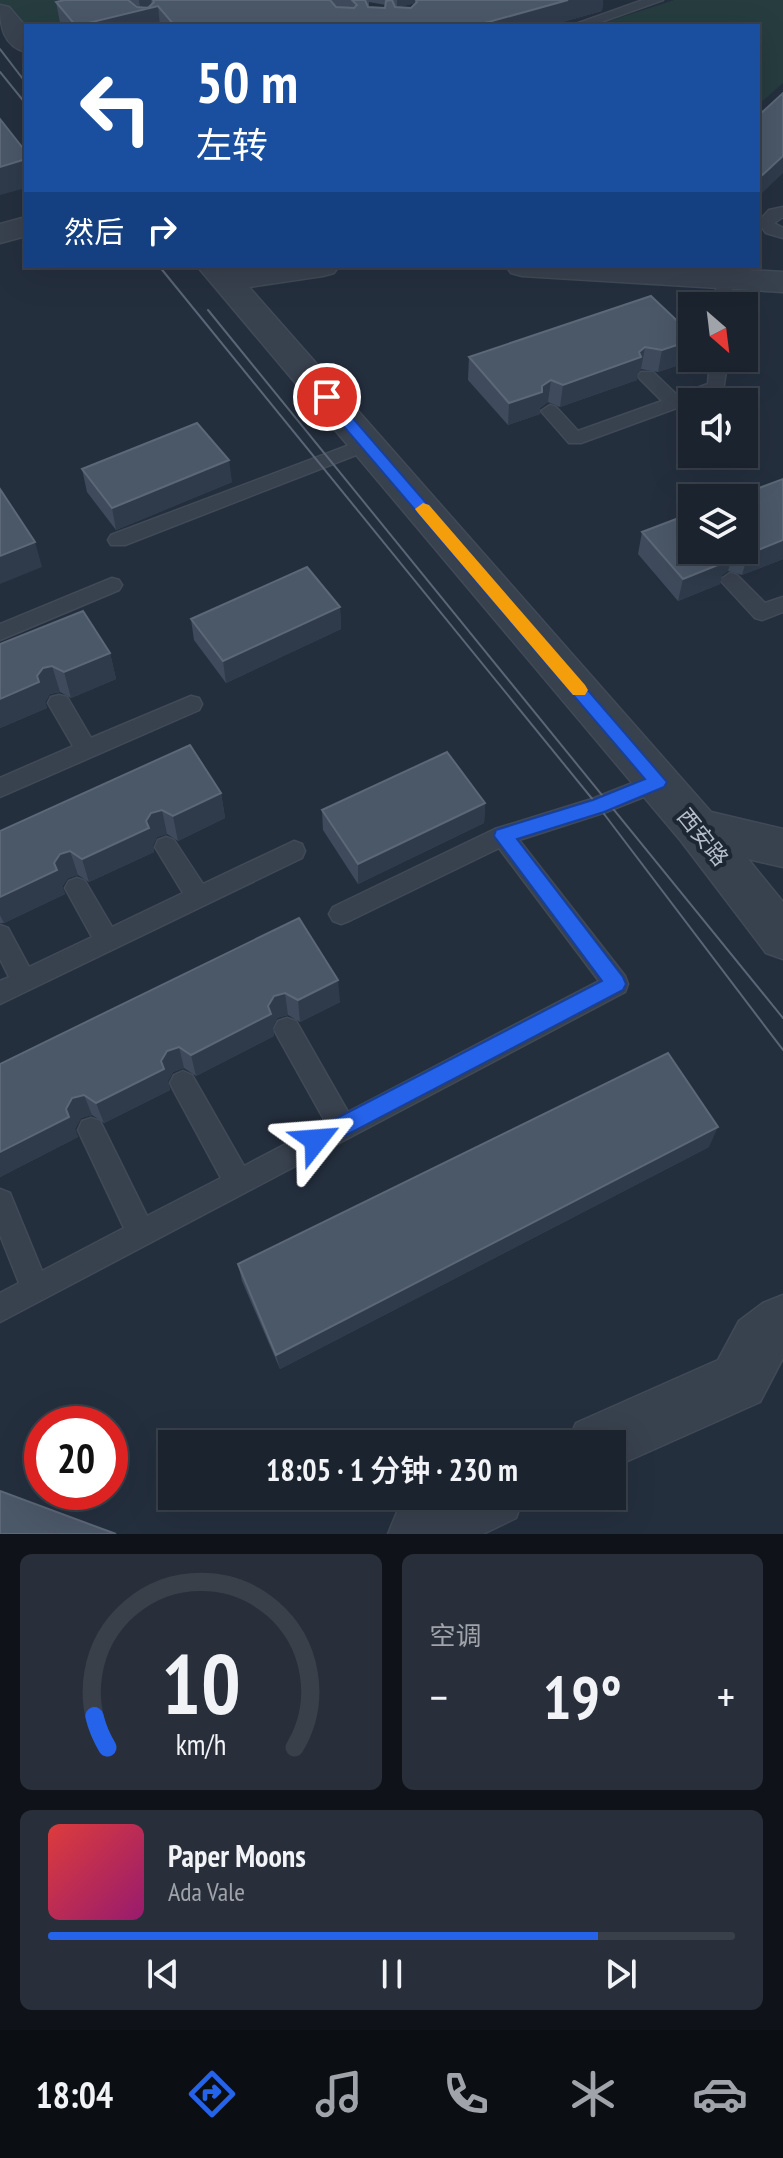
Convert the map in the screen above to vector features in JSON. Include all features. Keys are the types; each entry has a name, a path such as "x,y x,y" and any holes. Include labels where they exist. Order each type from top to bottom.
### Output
{"street":[{"path":"0,13 24,42"},
{"path":"0,234 24,227"},
{"path":"220,273 294,268"},
{"path":"538,268 724,291 783,282"},
{"name":"西安路","path":"220,273 697,828 783,938"},
{"path":"697,828 783,848"},
{"path":"626,1431 739,1381 759,1341 783,1323"},
{"path":"419,1534 466,1510"}],"lane":[{"path":"580,22 655,0"},
{"path":"760,205 779,212"},
{"path":"779,212 765,223 783,235"},
{"path":"760,229 783,235"},
{"path":"550,411 575,439 717,387 718,372"},
{"path":"647,376 675,403"},
{"path":"118,540 368,444"},
{"path":"730,580 762,613 783,604"},
{"path":"3,623 112,585"},
{"path":"59,703 87,750"},
{"path":"1,784 191,704"},
{"path":"341,914 503,836 598,806 658,782"},
{"path":"0,1308 616,984 503,836"},
{"path":"166,847 198,897"},
{"path":"0,993 294,851"},
{"path":"77,888 107,941"},
{"path":"0,935 24,981"},
{"path":"287,1029 342,1127"},
{"path":"183,1083 238,1182"},
{"path":"91,1130 141,1233"},
{"path":"0,1202 36,1289"}],"green space":[{"path":"0,0 101,0 122,24 24,24 24,35 0,5"},
{"path":"674,0 783,0 783,83 760,103 760,24 600,24"}],"building":[{"path":"128,0 137,7 148,8 153,0 330,0 336,7 354,8 357,5 352,0 365,0 368,7 385,8 386,1 392,0 395,7 411,8 416,0 568,0 481,24 173,24 158,6 74,24 56,2"},
{"path":"783,93 783,156 760,177 760,114"},
{"path":"0,119 24,149 24,160 0,167"},
{"path":"651,296 678,322 678,345 662,350 645,347 639,352 641,357 563,385 551,380 542,386 542,392 509,403 469,357"},
{"path":"197,423 229,460 112,508 82,469"},
{"path":"783,479 783,540 758,550 758,488"},
{"path":"0,489 35,542 0,556"},
{"path":"678,518 678,564 720,564 683,579 642,532"},
{"path":"307,567 340,607 223,661 191,619"},
{"path":"83,611 110,653 64,672 52,666 43,668 37,676 39,682 0,699 0,644"},
{"path":"190,745 221,793 173,816 162,810 151,813 146,821 149,828 82,859 70,851 60,854 54,863 57,870 0,897 0,831"},
{"path":"447,752 485,803 358,864 322,810"},
{"path":"299,918 338,980 298,1000 285,993 274,996 268,1006 271,1014 191,1055 179,1047 167,1051 161,1061 164,1069 96,1103 84,1095 72,1098 66,1109 69,1117 0,1152 0,1064"},
{"path":"668,1053 718,1127 276,1355 238,1264"},
{"path":"0,1491 24,1500 24,1510 51,1510 116,1534 0,1534"}],"tram line":[{"path":"0,49 24,80"},
{"path":"0,72 24,102"},
{"path":"161,268 598,806 783,1050"},
{"path":"208,310 783,1018"}],"slow traffic":[{"path":"423,509 579,690"}],"route":[{"path":"316,1140 616,984 503,836 610,802 658,782 327,397"}]}
